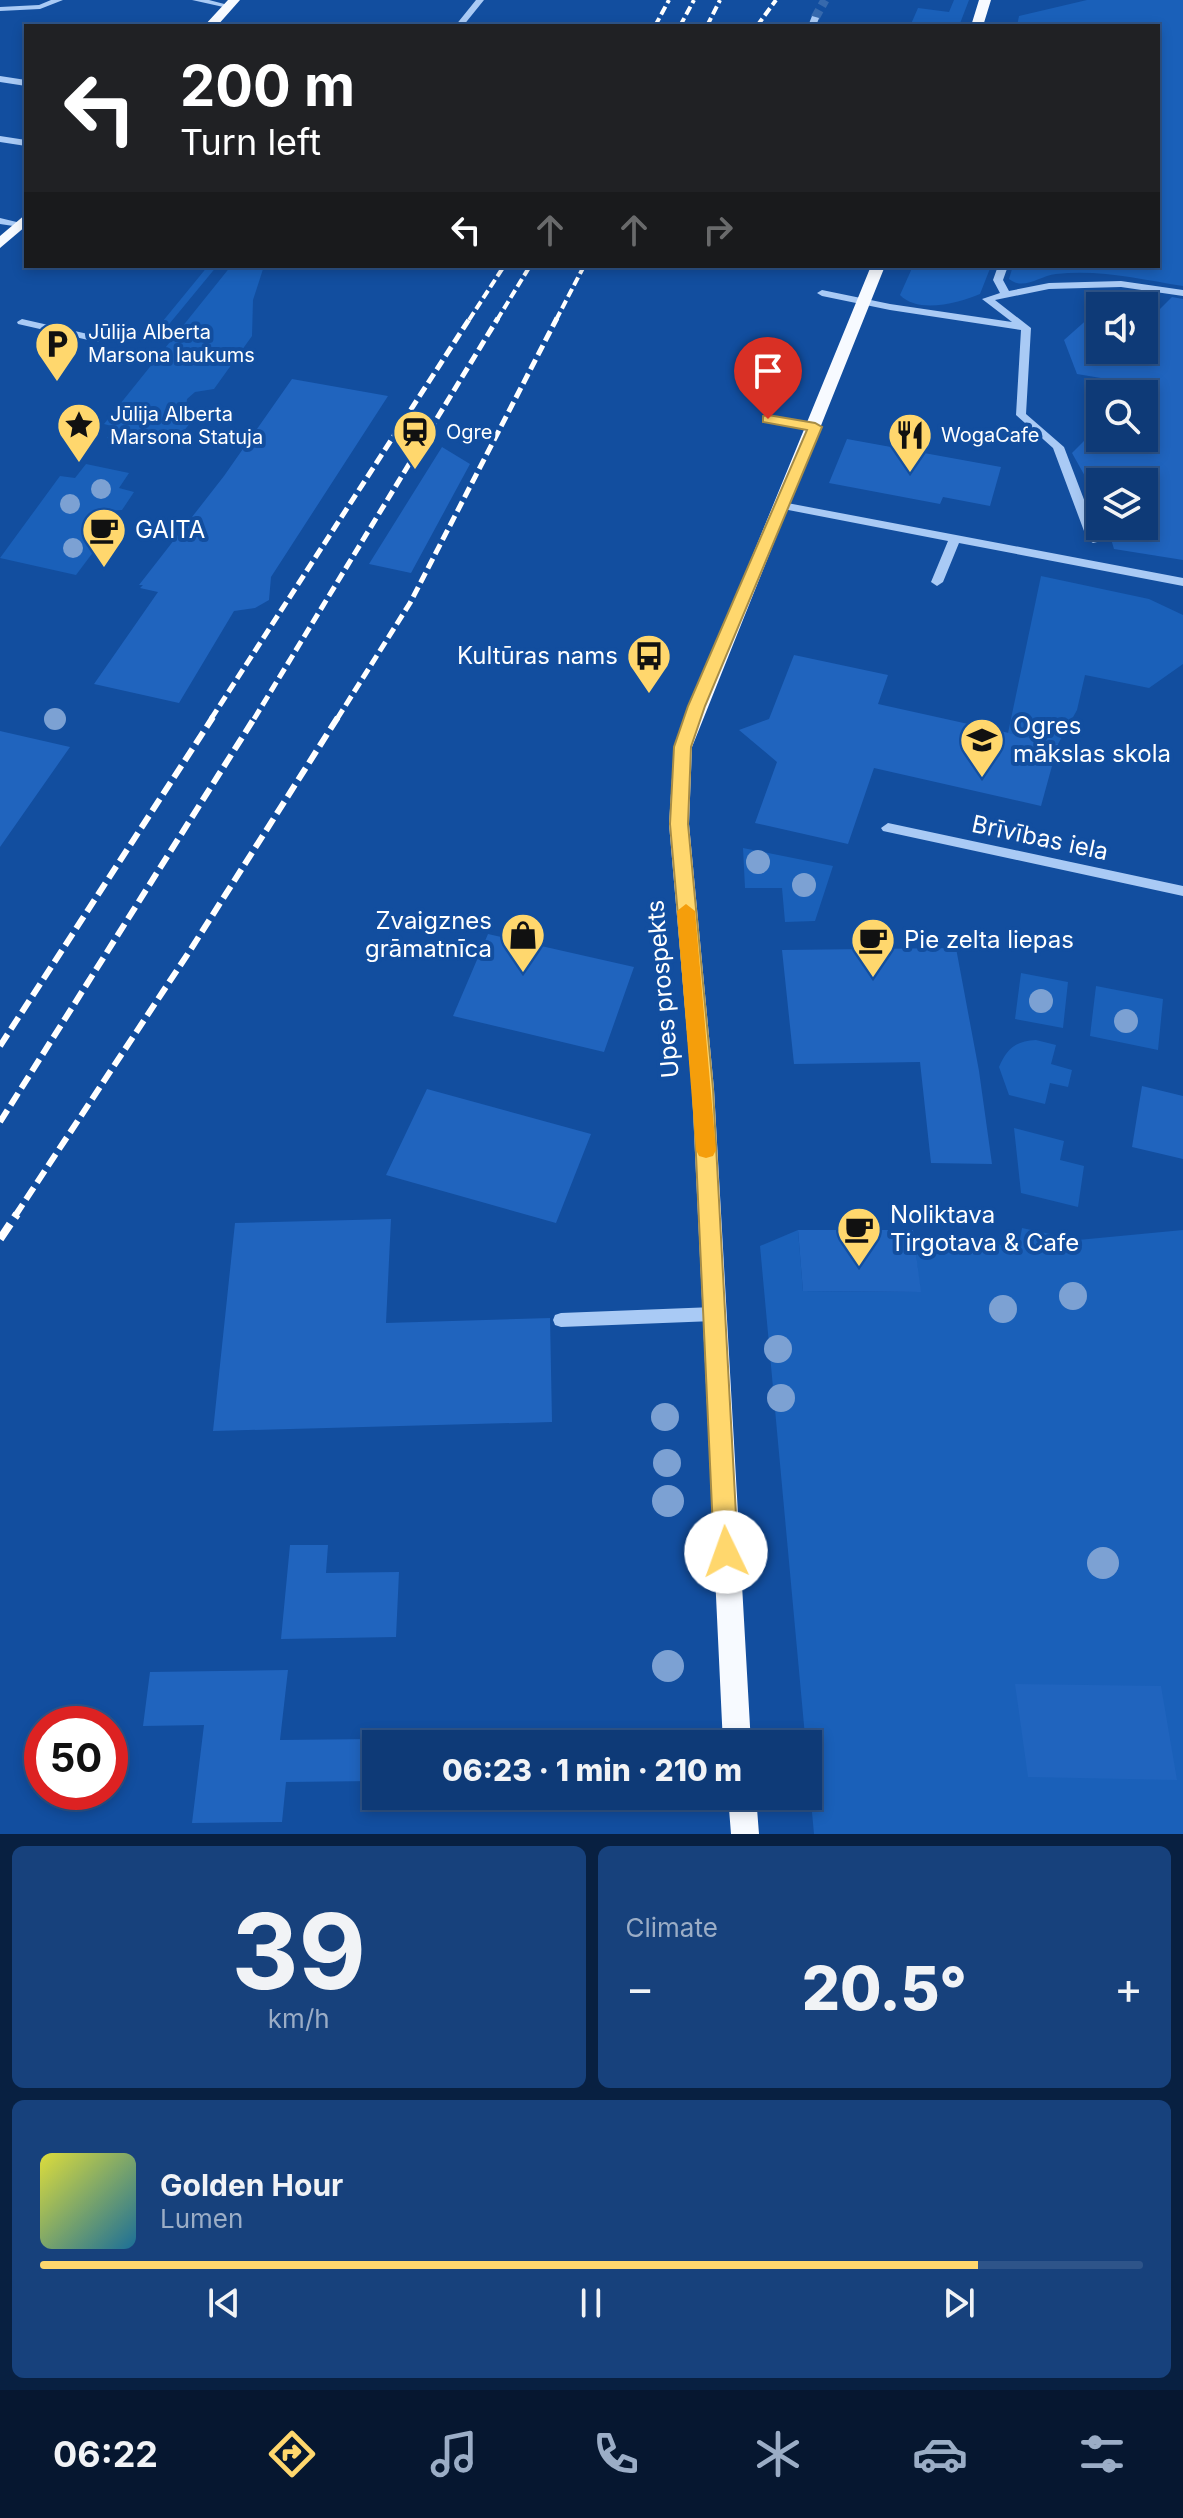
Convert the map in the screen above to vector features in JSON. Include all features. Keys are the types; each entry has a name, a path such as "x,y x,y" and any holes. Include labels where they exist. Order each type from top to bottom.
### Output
{"main road":[{"path":"978,24 985,0"},
{"path":"212,24 231,3"},
{"path":"0,244 23,221"},
{"name":"Upes prospekts","path":"736,1730 703,1089 679,824 683,747 697,706 815,427 877,268"},
{"path":"743,1810 745,1834"}],"street":[{"path":"0,9 40,7 59,0"},
{"path":"196,0 231,3"},
{"path":"461,24 480,0"},
{"path":"0,79 24,83"},
{"path":"0,139 24,143"},
{"path":"0,221 23,221"},
{"path":"1002,268 998,280 1006,295"},
{"path":"1026,328 987,299 1049,286 1121,284 1183,293"},
{"path":"822,293 1026,328"},
{"path":"22,322 97,339"},
{"path":"1026,328 1021,415 1058,447 1086,521"},
{"path":"768,419 815,427"},
{"path":"782,506 1183,582"},
{"path":"937,582 954,540"},
{"name":"Brīvības iela","path":"888,828 1183,891"},
{"path":"561,1320 714,1314"}],"shaded area":[{"path":"954,0 969,0 960,24 911,24 918,8 949,12"},
{"path":"1087,0 1183,0 1183,286 1088,273 1056,274 1020,284 1009,279 1012,268 1160,268 1160,24 1017,24 1019,16"},
{"path":"206,268 215,268 156,340 149,338"},
{"path":"229,268 263,268 253,300 252,336 214,389 195,392 187,399 186,407 197,414 180,436 162,432 152,447 107,438 115,427 104,424"},
{"path":"912,268 990,268 980,294 961,301 939,305 917,304 900,295"},
{"path":"86,464 129,473 119,488 134,492 122,510 106,511 89,521 87,533 100,543 76,575 0,558 60,476 75,478"},
{"path":"1041,576 1149,599 1183,615 1183,664 1149,688 1085,675 1077,710 1058,744 1008,733"},
{"path":"743,848 833,866 815,921 785,922 782,888 745,888"},
{"path":"1021,973 1068,982 1063,1028 1015,1019"},
{"path":"1096,986 1163,999 1158,1050 1090,1036"},
{"path":"1036,1040 1056,1045 1051,1064 1072,1070 1068,1087 1050,1083 1045,1104 1009,1095 999,1067 1013,1047"},
{"path":"1014,1128 1064,1141 1060,1160 1084,1166 1078,1207 1021,1193"},
{"path":"1022,1228 1078,1240 1183,1230 1183,1834 814,1834 812,1810 822,1810 822,1730 804,1730 760,1246 798,1230 803,1291 920,1292 915,1245 1019,1245"}],"building":[{"path":"1172,297 1183,299 1183,560 1114,549 1111,540 1158,540 1158,468 1086,468 1086,478 1072,453 1086,439 1086,452 1158,452 1158,380 1112,380 1077,374 1064,340 1086,320 1086,364 1158,364 1158,311"},
{"name":"Ogre","path":"292,379 388,396 271,577 269,600 255,608 234,611 179,703 94,684 158,592 140,588 143,585 139,585 224,476"},
{"path":"847,439 1001,467 990,506 943,497 940,504 829,483"},
{"path":"442,447 470,464 411,573 369,564"},
{"path":"794,655 888,675 878,704 1058,744 1041,806 874,768 848,844 755,823 777,762 739,730 769,719"},
{"path":"0,731 70,747 0,847"},
{"path":"488,934 634,967 604,1052 453,1016"},
{"path":"956,948 979,1071 992,1164 931,1163 920,1062 794,1064 782,950"},
{"path":"1142,1086 1183,1096 1183,1159 1132,1147"},
{"path":"427,1089 591,1134 556,1223 386,1175"},
{"path":"391,1219 386,1323 550,1318 552,1422 213,1431 235,1223"},
{"name":"Noliktava Tirgotava & Cafe","path":"798,1230 913,1230 921,1292 803,1291"},
{"path":"290,1545 328,1545 326,1573 399,1572 396,1637 281,1639"},
{"path":"288,1670 280,1740 362,1739 362,1781 286,1782 282,1822 192,1823 204,1725 143,1726 150,1672"},
{"path":"1015,1684 1161,1686 1177,1780 1028,1777"}],"tunnel":[{"path":"815,18 825,0"}],"railway":[{"path":"656,24 669,0"},
{"path":"681,24 694,0"},
{"path":"708,24 720,0"},
{"path":"758,24 776,0"},
{"path":"469,320 503,268"},
{"path":"497,320 529,268"},
{"path":"556,320 583,268"},
{"path":"211,719 470,318"},
{"path":"254,719 498,318"},
{"path":"337,719 410,603 557,318"},
{"path":"0,1046 213,717"},
{"path":"0,1122 255,717"},
{"path":"15,1216 191,949 338,717"},
{"path":"0,1239 17,1214"}],"slow traffic":[{"path":"686,911 706,1150"}],"place":[{"name":"Jūlija Alberta Marsona laukums","path":"57,383"},
{"name":"Jūlija Alberta Marsona Statuja","path":"79,464"},
{"name":"Ogre","path":"415,471"},
{"name":"WogaCafe","path":"910,474"},
{"name":"GAITA","path":"104,569"},
{"name":"Kultūras nams","path":"649,695"},
{"name":"Ogres mākslas skola","path":"982,779"},
{"name":"Zvaigznes grāmatnīca","path":"523,974"},
{"name":"Pie zelta liepas","path":"873,979"},
{"name":"Noliktava Tirgotava & Cafe","path":"859,1268"}],"route":[{"path":"726,1552 703,1089 679,824 683,747 697,706 815,427 768,419"}]}
